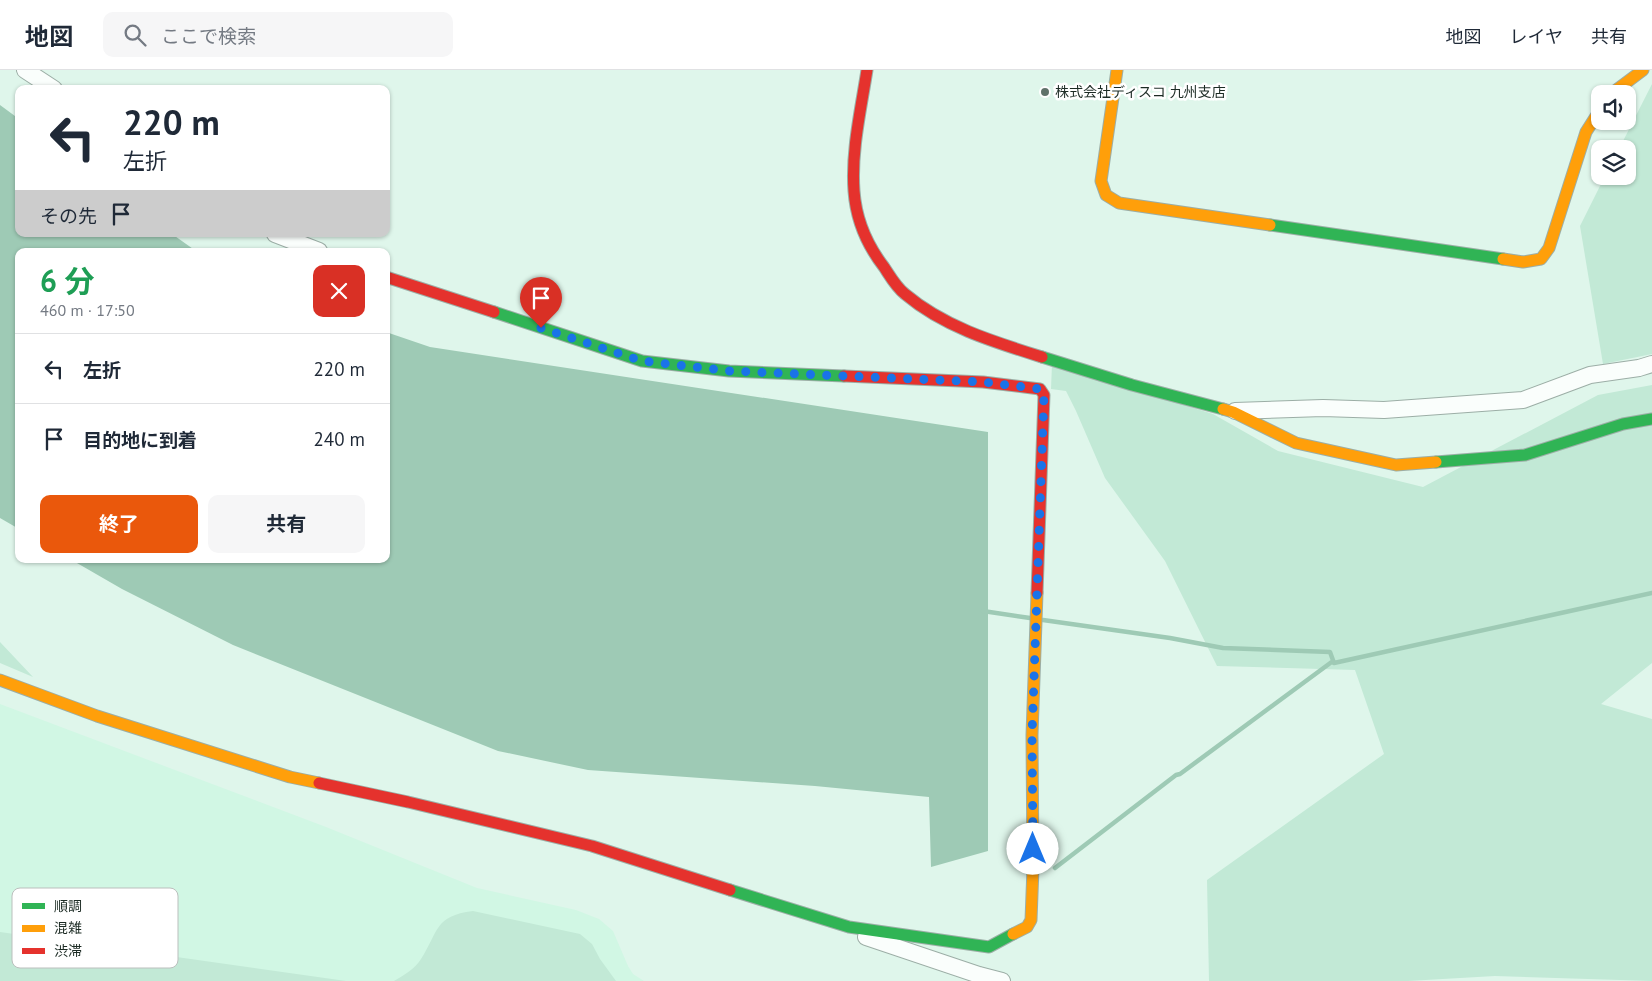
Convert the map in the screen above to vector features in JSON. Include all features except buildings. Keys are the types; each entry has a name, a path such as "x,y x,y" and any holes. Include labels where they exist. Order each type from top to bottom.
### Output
{"street":[{"path":"25,70 48,85"},
{"path":"867,70 855,150 854,191 859,220 871,250 903,293 951,324 981,338 1132,385 1233,412 1296,443 1396,465 1525,456 1623,424 1652,419"},
{"path":"1117,70 1101,181 1106,195 1120,203 1523,262 1541,259 1549,248 1586,132 1591,124"},
{"path":"1623,85 1643,70"},
{"path":"283,237 310,248"},
{"path":"0,680 97,716 290,777 408,802 592,846 849,928 989,947 1027,928 1031,920 1032,735 1044,395 1040,389 983,382 730,371 642,361 390,278"},
{"path":"1233,412 1324,408 1384,410 1523,400 1590,375 1639,368 1652,364"},
{"path":"592,846 1002,981"}],"shaded area":[{"path":"1652,84 1652,354 1603,364 1580,226 1600,185 1636,185 1636,140 1624,140 1629,130 1636,130 1636,116"},
{"path":"0,105 15,116 15,237 176,237 192,248 15,248 15,527 0,518"},
{"path":"390,333 430,347 988,432 988,851 931,867 929,797 815,786 588,770 498,751 233,645 122,589 77,563 390,563"},
{"path":"1052,364 1213,414 1278,451 1423,487 1598,395 1652,385 1652,663 1601,704 1652,719 1652,981 1495,976 1408,981 1209,981 1207,880 1384,754 1355,670 1217,666 1165,561 1105,478 1066,391 1051,389"},
{"path":"0,642 33,677 0,663"},
{"path":"0,704 326,827 477,888 576,910 599,919 613,931 633,974 644,981 0,981"},
{"path":"473,911 580,934 592,944 616,981 394,981 419,963 439,926 444,921 460,913"},
{"path":"0,932 12,934 12,968 178,968 178,957 346,981 0,981"}],"waterway":[{"path":"1055,868 1176,775 1180,774 1333,661 1334,663 1652,593"},
{"path":"983,611 1030,618"},
{"path":"1043,620 1170,638 1223,648 1330,652 1334,663"}],"traffic: fast":[{"path":"1270,225 1503,259"},
{"path":"494,312 642,361 729,371 844,376"},
{"path":"1042,357 1132,385 1223,409"},
{"path":"1436,462 1525,455 1623,424 1652,419"},
{"path":"730,890 849,927 989,947 1013,934"}],"traffic: slow":[{"path":"1117,70 1101,181 1106,195 1119,203 1270,225"},
{"path":"1623,85 1643,70"},
{"path":"1503,259 1523,262 1541,259 1549,248 1586,132 1591,124"},
{"path":"1223,409 1233,412 1296,443 1396,465 1436,462"},
{"path":"1013,934 1027,927 1031,920 1033,868 1032,735 1037,593"},
{"path":"0,680 97,716 290,777 319,783"}],"traffic: jam":[{"path":"867,70 857,130 853,176 857,212 872,250 893,281 920,306 970,332 1042,357"},
{"path":"390,278 494,312"},
{"path":"844,376 983,382 1040,389 1044,395 1037,593"},
{"path":"319,783 592,846 730,890"}],"place":[{"name":"株式会社ディスコ 九州支店","path":"1045,92"}],"route":[{"path":"541,328 642,361 730,371 983,382 1040,389 1044,395 1032,735 1033,849"}]}
